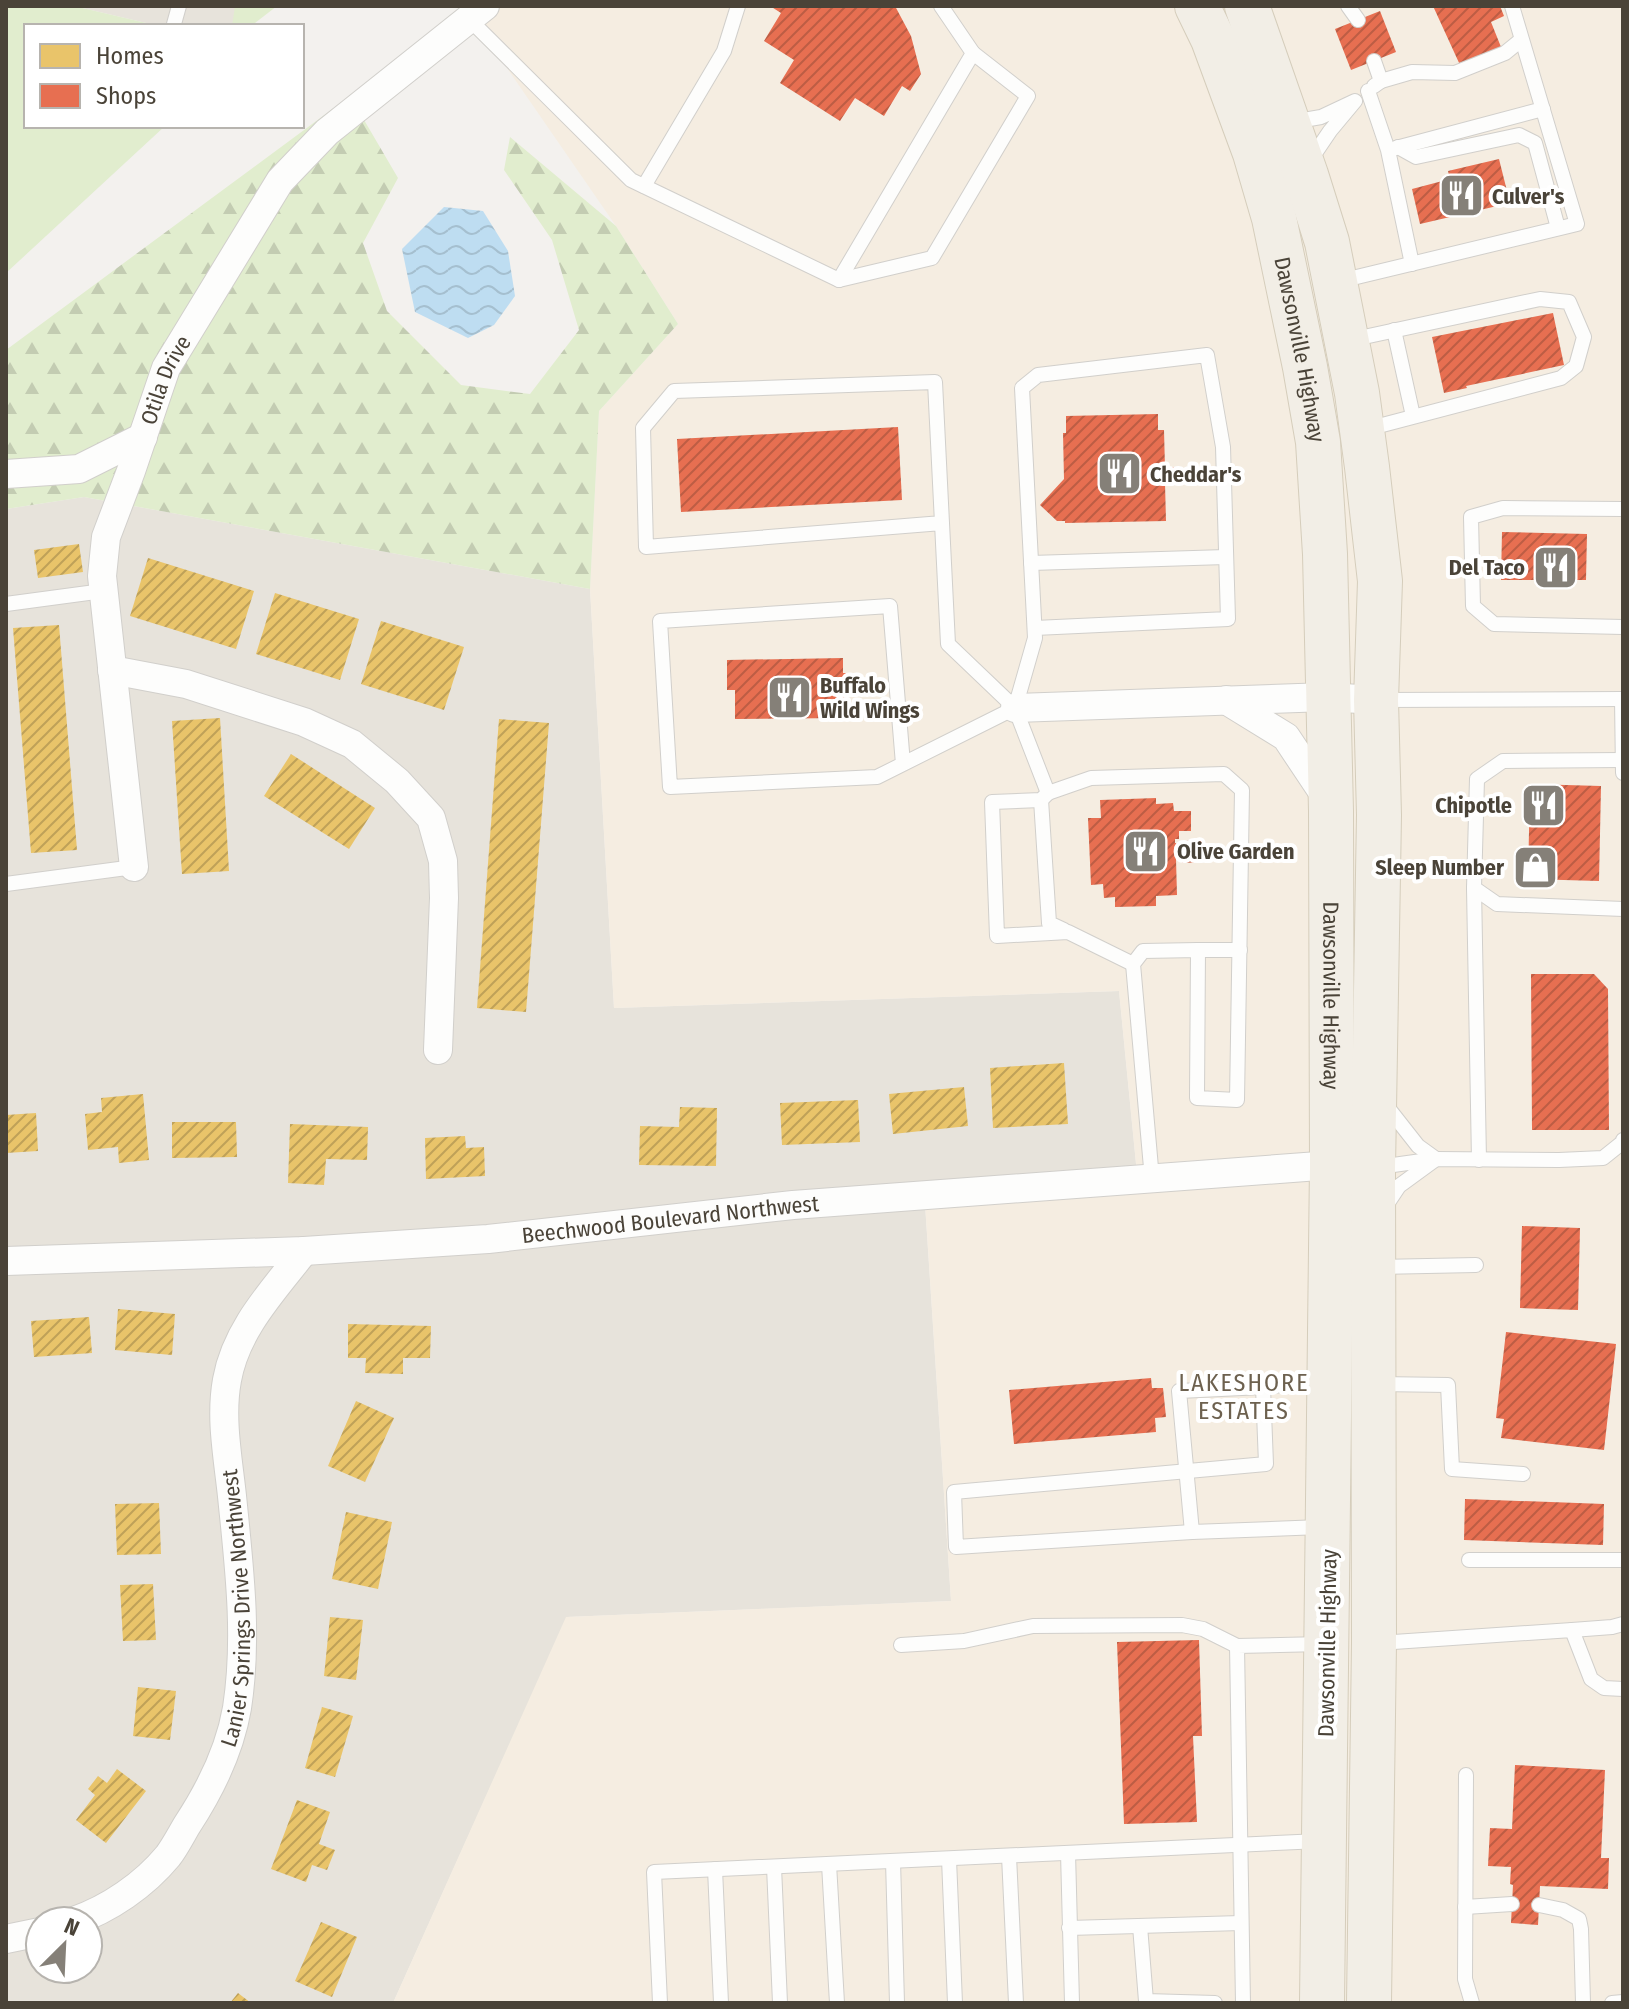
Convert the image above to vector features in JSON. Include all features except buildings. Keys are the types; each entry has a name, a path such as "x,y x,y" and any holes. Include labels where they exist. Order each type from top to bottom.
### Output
{"main road":[{"name":"Dawsonville Highway","path":"1197,6 1213,39 1267,192 1305,367 1319,456 1325,554 1331,811 1353,1166 1373,1224 1373,2000"},
{"name":"Dawsonville Highway","path":"1247,6 1327,242 1362,430 1380,581 1376,700 1379,815 1374,1087 1353,1166 1330,1380 1322,2003"},
{"path":"1327,1644 1374,1643"}],"street":[{"name":"Otila Drive","path":"134,867 102,576 106,537 166,368 280,181 327,132 477,12"},
{"path":"6,474 79,469 143,437"},
{"path":"112,670 186,684 304,722 352,744 397,781 431,818 444,873 438,1050"},
{"path":"1015,708 1327,697 1376,700"},
{"path":"1226,700 1286,737 1322,791 1331,811"},
{"name":"Beechwood Boulevard Northwest","path":"6,1261 304,1251 488,1239 793,1205 1353,1166"},
{"name":"Lanier Springs Drive Northwest","path":"104,1906 130,1892 168,1856 199,1807 223,1758 237,1709 243,1622 225,1428 226,1384 231,1359 250,1321 304,1251"}],"lane":[{"path":"174,24 179,6"},
{"path":"644,186 724,51 738,6"},
{"path":"477,12 631,180 839,280 932,258 1028,96 973,53 941,6"},
{"path":"1348,6 1358,20"},
{"path":"1335,282 1577,224 1512,6"},
{"path":"1288,123 1321,117 1355,101 1381,81 1412,72 1455,73 1505,53 1521,40"},
{"path":"839,280 973,53"},
{"path":"1374,61 1381,81"},
{"path":"1368,91 1393,149 1412,264"},
{"path":"1304,169 1355,101"},
{"path":"1393,149 1543,109"},
{"path":"1393,149 1416,157 1519,135 1535,143 1558,228"},
{"path":"1347,341 1540,299 1569,302 1584,337 1576,366 1561,378 1362,430"},
{"path":"1394,330 1413,416"},
{"path":"903,764 890,606 660,621 670,787 877,777 903,764 1015,708 1035,638 1022,388 1038,375 1207,355 1223,447 1228,619 1035,628"},
{"path":"942,523 646,547 643,428 674,391 935,382 942,523 948,644 1015,708 1045,797 1049,923 1133,964"},
{"path":"1623,509 1503,508 1471,517 1473,606 1494,624 1623,627"},
{"path":"1031,563 1226,557"},
{"path":"6,604 103,591"},
{"path":"1376,700 1622,699 1623,773"},
{"path":"1479,1160 1474,888 1477,779 1503,761 1623,760"},
{"path":"1068,932 997,936 992,802 1045,797 1091,778 1224,774 1242,790 1237,1100 1197,1098 1198,950"},
{"path":"6,884 134,867"},
{"path":"1474,888 1497,904 1623,909"},
{"path":"1152,1179 1133,964 1143,951 1240,950"},
{"path":"1374,1087 1418,1146 1436,1159"},
{"path":"1353,1166 1436,1159 1603,1158 1623,1140"},
{"path":"1373,1224 1399,1186 1436,1159"},
{"path":"1373,1267 1476,1265"},
{"path":"1192,1532 1179,1391 1330,1380"},
{"path":"1373,1384 1448,1385 1452,1469 1523,1474"},
{"path":"1263,1387 1266,1464 954,1492 956,1547 1328,1527"},
{"path":"1469,1560 1623,1560"},
{"path":"1374,1643 1623,1624"},
{"path":"901,1645 964,1641 1033,1626 1182,1625 1203,1629 1237,1646 1327,1644"},
{"path":"1572,1630 1591,1679 1604,1688 1623,1689"},
{"path":"1237,1646 1243,2003"},
{"path":"1466,1775 1465,1979 1472,2003"},
{"path":"660,2003 654,1872 1324,1841"},
{"path":"1068,1853 1072,2003"},
{"path":"1009,1856 1016,2003"},
{"path":"949,1859 955,2003"},
{"path":"893,1861 897,2003"},
{"path":"829,1864 837,2003"},
{"path":"774,1867 780,2003"},
{"path":"715,1869 721,2003"},
{"path":"1465,1907 1512,1904"},
{"path":"1539,1905 1563,1910 1579,1919 1583,2003"},
{"path":"1069,1928 1241,1923"},
{"path":"1140,1926 1146,2001 1215,2003"},
{"path":"1612,2003 1623,2002"}],"shaded area":[{"path":"74,6 241,6 238,24 150,24"},
{"path":"472,6 1623,6 1623,2003 393,2003 566,1617 951,1601 925,1203 1138,1184 1119,991 614,1008 590,589 599,411 678,324 616,226 467,10"},
{"path":"84,497 590,589 614,1008 1119,991 1138,1184 925,1204 951,1601 567,1617 393,2003 6,2003 6,509"}],"green space":[{"path":"6,6 74,6 150,24 24,24 24,128 163,128 6,273"},
{"path":"235,6 277,6 254,24 232,24"},
{"path":"350,96 398,178 363,243 387,311 461,385 530,394 579,330 552,240 504,170 510,137 616,226 678,324 599,411 590,589 84,497 6,509 6,350"}],"water":[{"path":"444,207 483,211 508,251 515,296 494,325 468,338 415,312 402,249"}],"place":[{"name":"Culver's","path":"1461,196"},
{"name":"Cheddar's","path":"1119,474"},
{"name":"Del Taco","path":"1556,567"},
{"name":"Buffalo Wild Wings","path":"789,698"},
{"name":"Chipotle","path":"1543,805"},
{"name":"Olive Garden","path":"1146,851"},
{"name":"Sleep Number","path":"1535,867"}],"district":[{"name":"LAKESHORE ESTATES","path":"1244,1397"}]}
